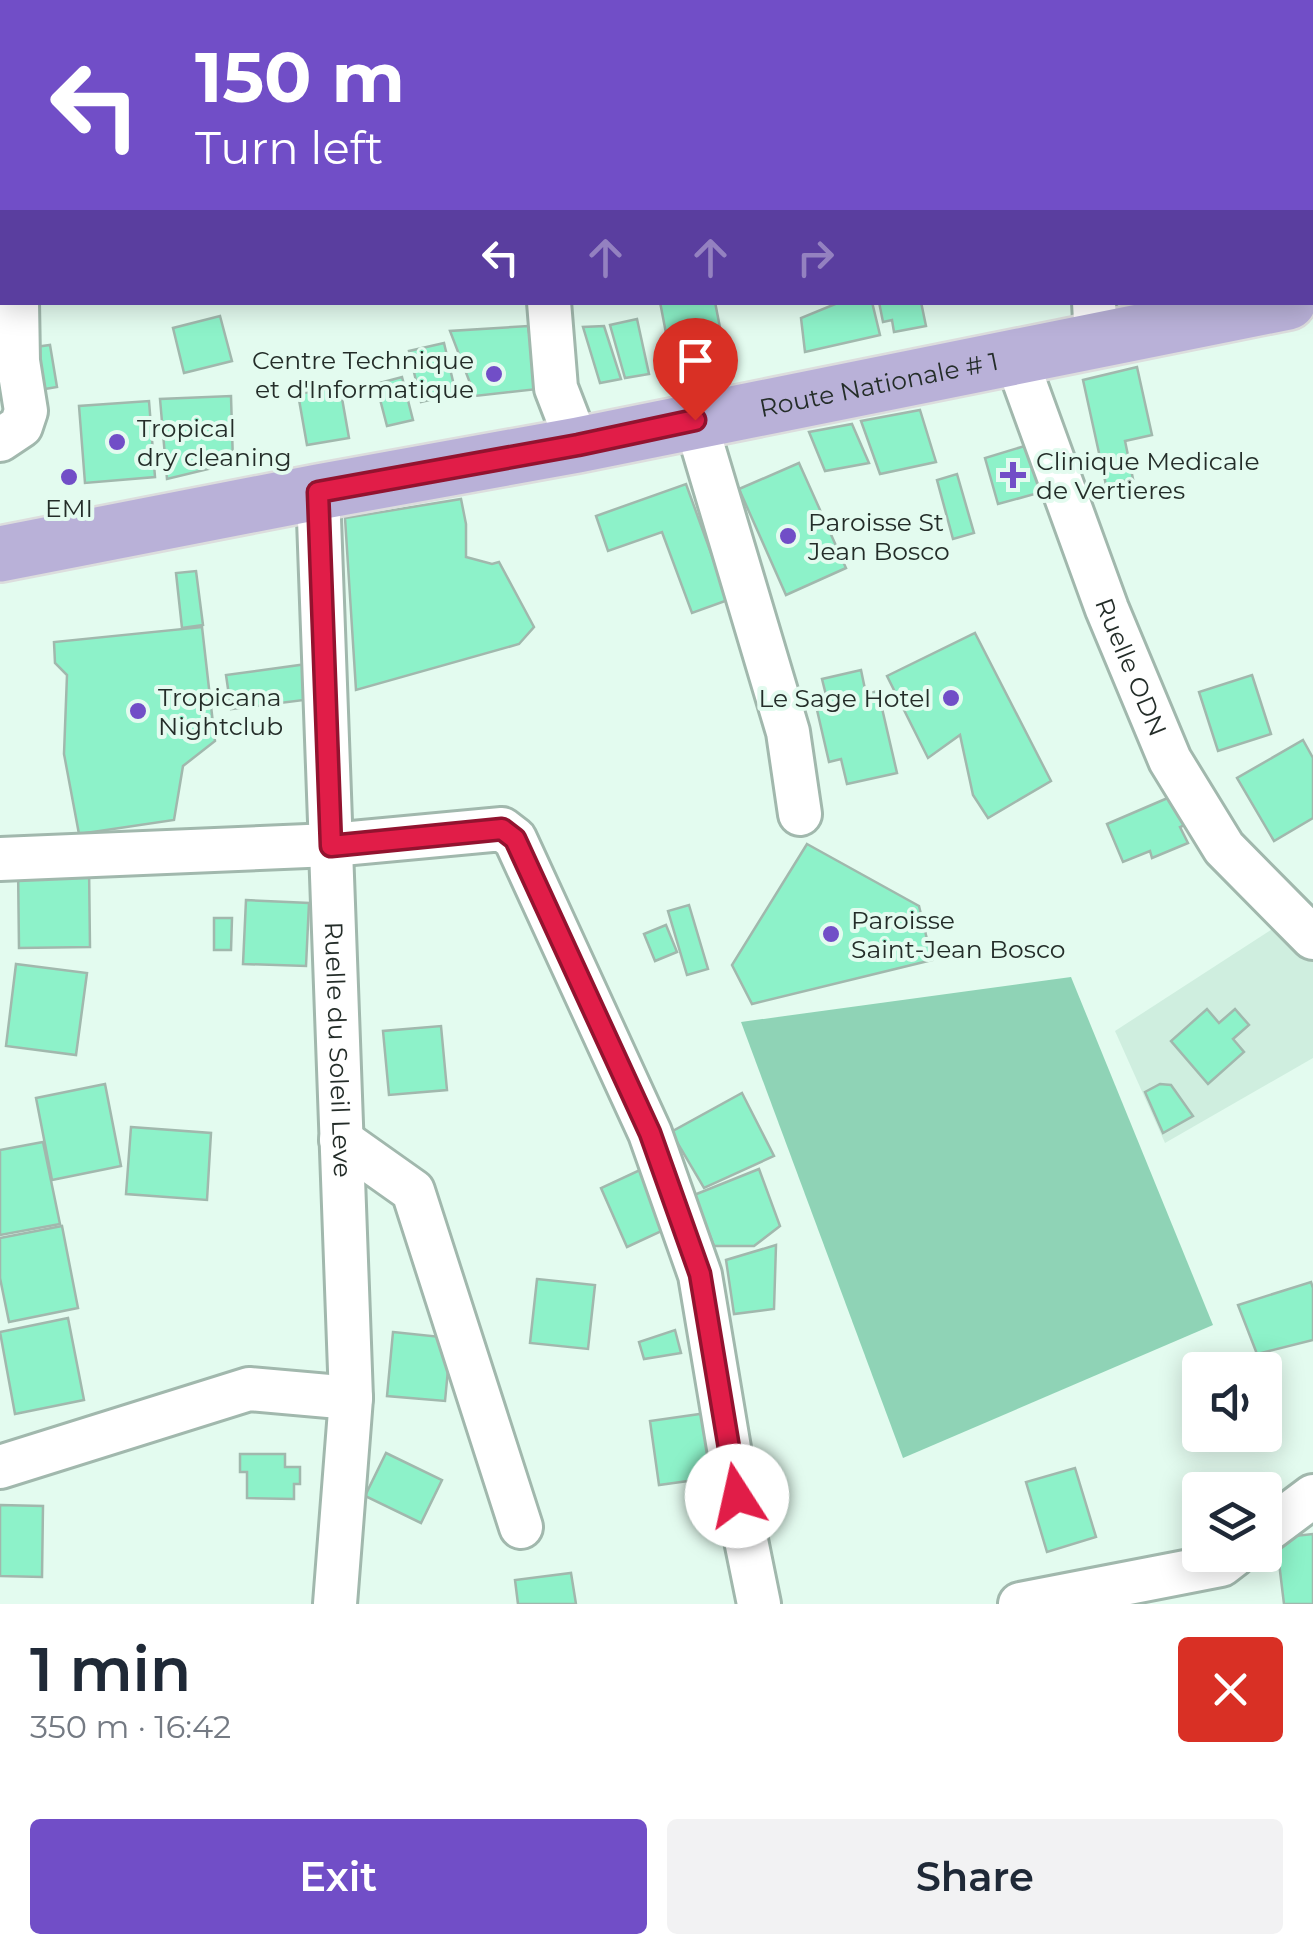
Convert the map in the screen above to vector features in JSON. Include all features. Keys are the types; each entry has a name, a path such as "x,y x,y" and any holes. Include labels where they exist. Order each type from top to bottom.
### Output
{"main road":[{"name":"Route Nationale # 1","path":"0,554 578,445 1015,356 1095,321 1258,305"}],"street":[{"path":"0,440 21,426 26,411 18,361 17,305"},
{"path":"549,305 556,388 578,445"},
{"name":"Ruelle ODN","path":"1015,356 1107,609 1170,760 1224,848 1313,938"},
{"path":"695,420 788,732 800,814"},
{"name":"Ruelle du Soleil Leve","path":"318,492 350,1398 335,1604"},
{"path":"0,859 331,846 502,829 515,839 650,1133 700,1274 759,1604"},
{"path":"342,1140 414,1191 521,1527"},
{"path":"0,1467 249,1389 350,1398"},
{"path":"1282,1519 1313,1496"},
{"path":"1020,1604 1185,1572"}],"shaded area":[{"path":"1280,924 1313,958 1313,1058 1165,1143 1115,1031"}],"green space":[{"path":"1071,977 1213,1325 903,1458 741,1022"}],"building":[{"path":"661,305 716,305 724,348 671,359"},
{"path":"833,305 873,305 880,335 805,352 801,318"},
{"path":"880,305 922,305 926,326 894,332 892,320 883,322"},
{"path":"220,316 232,361 184,373 173,328"},
{"path":"637,319 649,374 625,378 610,325"},
{"path":"528,326 538,389 475,396 450,331"},
{"path":"604,326 621,379 600,383 583,327"},
{"path":"444,343 456,394 421,402 409,351"},
{"path":"50,345 57,387 27,392 20,349"},
{"path":"1137,367 1152,435 1125,441 1133,479 1106,485 1083,380"},
{"path":"402,377 413,420 387,426 376,384"},
{"path":"340,387 349,438 307,445 298,394"},
{"path":"231,396 233,463 167,479 160,399"},
{"name":"Tropical dry cleaning","path":"149,401 155,477 85,483 79,406"},
{"path":"920,410 936,462 880,474 861,421"},
{"path":"852,424 869,463 825,471 809,432"},
{"name":"Clinique Medicale de Vertieres","path":"1028,445 1042,492 998,504 985,458"},
{"path":"799,463 846,568 786,595 739,489"},
{"path":"957,474 974,533 953,539 937,480"},
{"path":"686,484 728,600 692,613 662,532 608,551 596,516"},
{"path":"461,499 466,557 492,564 499,562 534,627 519,644 356,690 345,518"},
{"path":"196,571 203,625 182,628 176,573"},
{"path":"202,627 215,741 183,766 174,820 79,834 64,754 67,675 55,663 54,642"},
{"path":"975,633 1051,781 988,818 973,795 960,735 928,758 887,676"},
{"path":"307,664 312,699 231,709 226,675"},
{"path":"861,670 866,694 878,691 897,773 847,784 841,759 829,762 817,710 829,707 822,679"},
{"path":"1252,675 1271,734 1218,751 1199,692"},
{"path":"1303,740 1313,758 1313,818 1274,841 1237,778"},
{"path":"1177,794 1189,823 1180,827 1188,843 1152,858 1150,851 1123,862 1107,824"},
{"path":"807,844 919,906 932,960 752,1004 732,965"},
{"path":"18,865 89,865 90,947 19,948"},
{"path":"246,900 309,903 306,966 243,964"},
{"path":"689,905 708,969 687,975 668,911"},
{"path":"214,918 232,918 231,950 214,950"},
{"path":"666,925 677,952 655,961 644,934"},
{"path":"16,964 87,973 76,1055 6,1046"},
{"path":"1207,1009 1219,1023 1235,1009 1249,1025 1233,1039 1244,1052 1208,1084 1171,1041"},
{"path":"441,1026 447,1090 389,1095 383,1031"},
{"path":"105,1084 121,1166 52,1180 36,1098"},
{"path":"1160,1084 1171,1085 1193,1116 1163,1133 1145,1092"},
{"path":"742,1093 774,1156 704,1188 671,1132"},
{"path":"131,1127 211,1133 207,1200 126,1194"},
{"path":"43,1142 60,1224 0,1235 0,1150"},
{"path":"653,1164 679,1223 627,1247 601,1188"},
{"path":"759,1169 780,1226 754,1246 714,1246 694,1195"},
{"path":"62,1226 78,1308 9,1322 0,1278 0,1238"},
{"path":"776,1245 774,1309 734,1314 726,1260"},
{"path":"537,1279 595,1285 588,1349 530,1343"},
{"path":"1311,1282 1313,1340 1256,1352 1238,1305"},
{"path":"68,1318 84,1400 15,1414 0,1332"},
{"path":"675,1330 681,1353 644,1359 639,1342"},
{"path":"393,1332 451,1338 445,1401 387,1396"},
{"path":"707,1413 717,1477 659,1485 650,1421"},
{"path":"386,1453 442,1480 421,1523 365,1496"},
{"path":"240,1454 285,1454 285,1467 300,1467 300,1484 294,1484 294,1499 247,1498 247,1472 240,1472"},
{"path":"1075,1468 1096,1537 1047,1552 1026,1482"},
{"path":"0,1505 43,1506 42,1577 0,1576"},
{"path":"1313,1534 1313,1604 1284,1604 1282,1537"},
{"path":"571,1573 576,1604 518,1604 515,1580"}],"place":[{"name":"Centre Technique et d'Informatique","path":"494,374"},
{"name":"Tropical dry cleaning","path":"117,442"},
{"name":"Clinique Medicale de Vertieres","path":"1013,475"},
{"name":"EMI","path":"69,477"},
{"name":"Paroisse St Jean Bosco","path":"788,536"},
{"name":"Le Sage Hotel","path":"951,698"},
{"name":"Tropicana Nightclub","path":"138,711"},
{"name":"Paroisse Saint-Jean Bosco","path":"831,934"}],"route":[{"path":"695,420 318,492 331,846 502,829 515,839 650,1133 700,1274 737,1496"}]}
